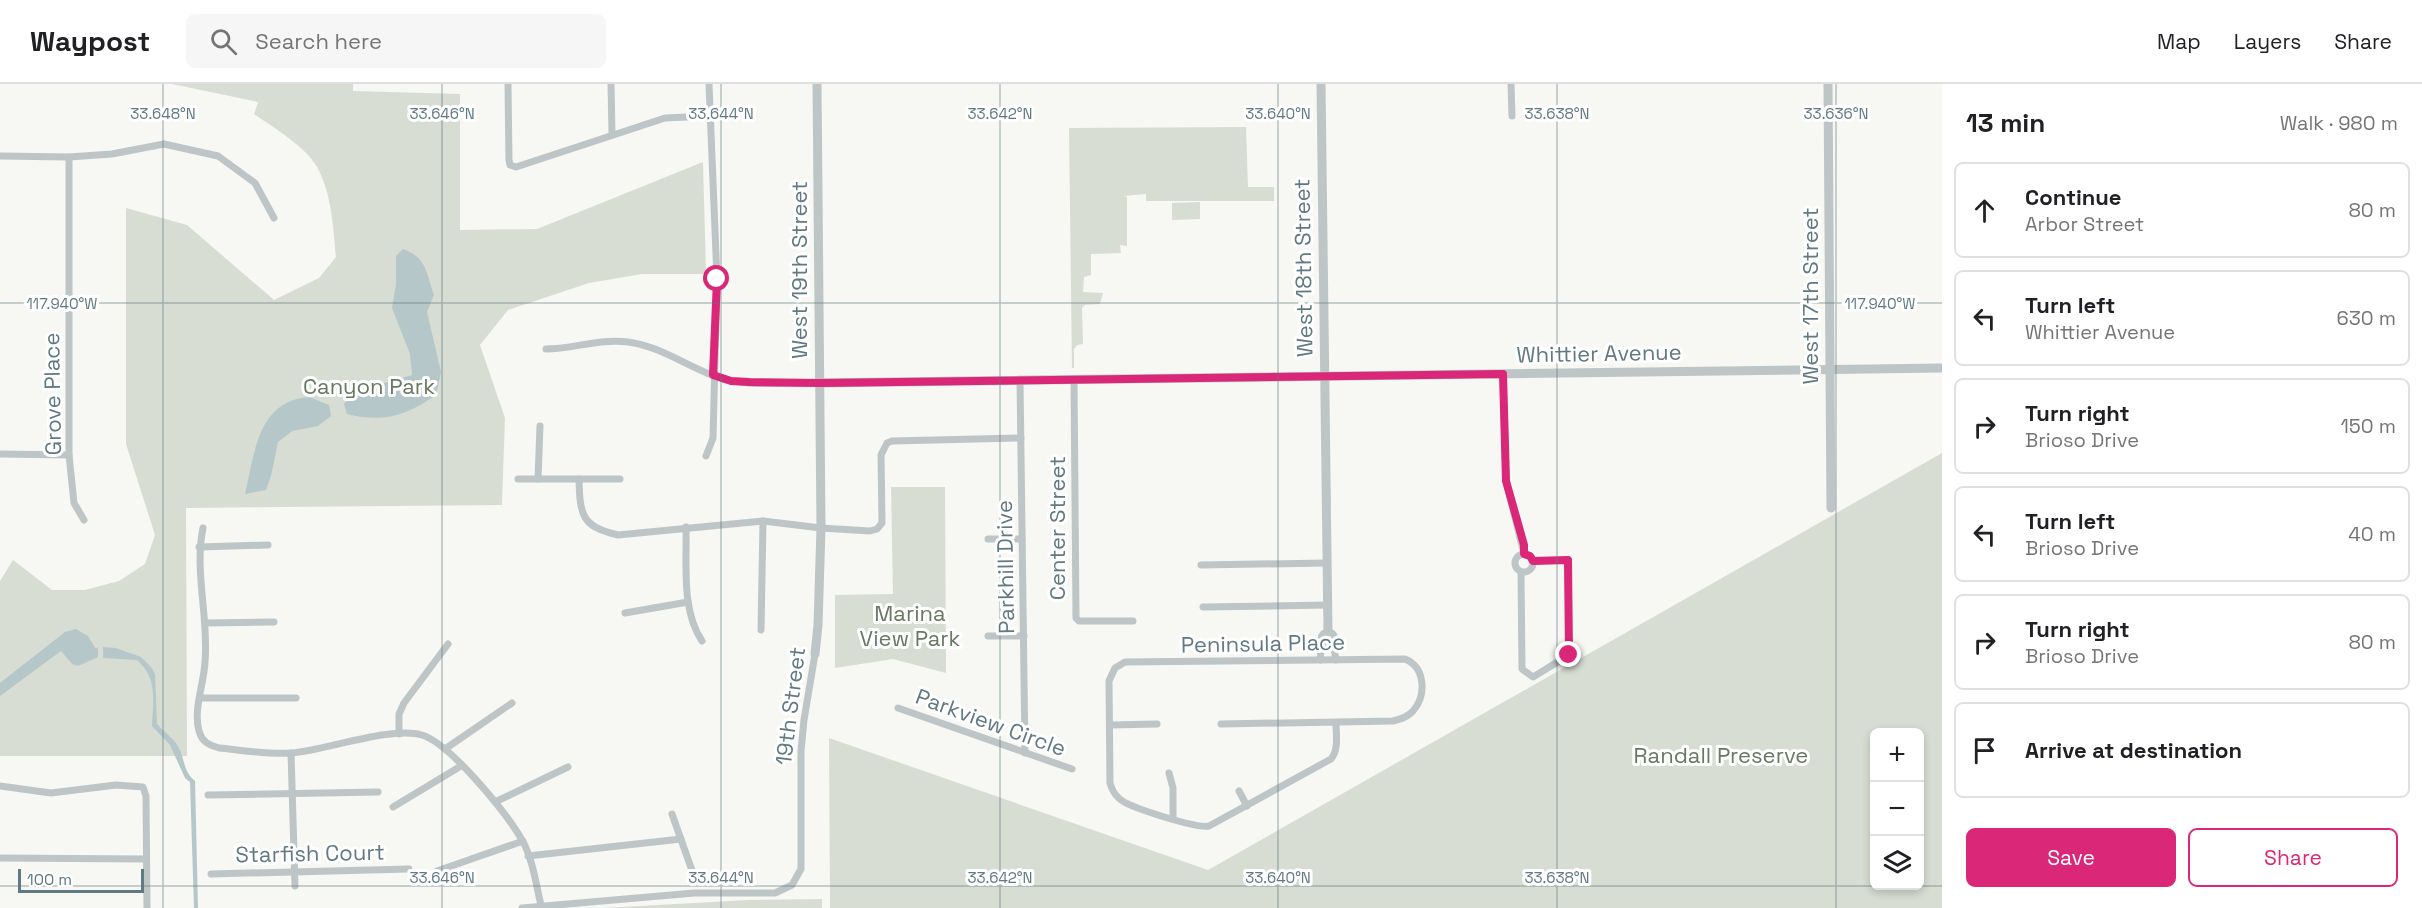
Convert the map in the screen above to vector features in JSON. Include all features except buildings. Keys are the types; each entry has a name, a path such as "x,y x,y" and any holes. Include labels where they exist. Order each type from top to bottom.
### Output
{"street":[{"path":"508,84 509,160 510,165 516,167 665,118 709,116"},
{"path":"612,84 612,134"},
{"path":"706,456 713,438 717,279 709,84"},
{"name":"West 19th Street","path":"818,84 821,528"},
{"name":"West 18th Street","path":"1321,84 1328,632 1335,636 1333,643 1336,660"},
{"path":"1511,84 1512,116"},
{"name":"West 17th Street","path":"1828,84 1831,508"},
{"path":"0,156 69,157 112,154 164,144 218,156 255,183 274,218"},
{"name":"Grove Place","path":"69,157 69,455 74,503 84,520"},
{"name":"Whittier Avenue","path":"546,348 562,349 609,341 627,341 657,349 713,375 731,381 749,382 1942,369"},
{"path":"1503,374 1506,481 1524,545 1524,554"},
{"name":"Center Street","path":"1074,379 1076,618 1079,621 1133,621"},
{"name":"Parkhill Drive","path":"1020,380 1025,753"},
{"path":"538,479 540,426"},
{"path":"579,479 580,508 585,519 602,532 618,535 762,521 870,531 877,529 882,523 881,454 887,443 892,441 1021,438"},
{"path":"0,454 69,455"},
{"path":"518,479 620,479"},
{"path":"761,630 762,521"},
{"path":"686,527 688,602 693,627 702,641"},
{"path":"203,528 199,547 206,623 205,662 198,729 202,739 209,745 219,748 291,753 399,734 422,735 445,749 495,802 523,841 542,905 522,908"},
{"name":"19th Street","path":"542,905 694,892 764,894 792,885 801,869 801,751 816,654 821,528"},
{"path":"988,539 1022,539"},
{"path":"199,547 268,545"},
{"path":"1524,554 1530,556 1533,561 1531,569 1527,572 1517,569 1515,563 1519,556 1524,554"},
{"path":"1521,572 1522,669 1533,677 1569,655 1568,560 1533,561"},
{"path":"1201,565 1327,563"},
{"path":"624,613 688,602"},
{"path":"1203,607 1328,605"},
{"path":"206,623 274,622"},
{"path":"1320,660 1322,636 1328,632"},
{"path":"988,636 1024,636"},
{"path":"1322,642 1326,645 1333,643"},
{"path":"399,734 399,714 404,703 448,644"},
{"name":"Peninsula Place","path":"1110,725 1109,681 1115,668 1125,662 1405,659 1412,662 1421,673 1421,696 1412,712 1403,719 1336,723"},
{"path":"200,698 296,698"},
{"path":"445,749 512,703"},
{"name":"Parkview Circle","path":"898,708 1072,769"},
{"path":"1157,724 1110,725 1110,783 1114,793 1123,801 1203,828 1331,759 1335,754 1336,723 1221,724"},
{"path":"291,753 295,886"},
{"path":"393,807 461,766"},
{"path":"495,802 568,767"},
{"path":"1169,773 1173,788 1173,819"},
{"path":"0,786 51,793 116,785 143,787 146,796 147,908"},
{"path":"1239,791 1247,806"},
{"path":"208,795 378,792"},
{"path":"672,814 695,879"},
{"path":"528,856 681,839"},
{"path":"437,871 523,841"},
{"path":"0,858 146,859"},
{"name":"Starfish Court","path":"212,874 409,869"}],"green space":[{"name":"Canyon Park","path":"172,84 353,84 353,91 460,94 460,230 537,229 703,162 706,274 642,274 589,283 508,310 480,345 505,418 502,505 186,508 187,756 0,756 0,581 13,560 52,590 85,590 119,581 145,564 155,535 126,444 126,208 187,225 274,300 319,278 336,257 329,200 317,167 297,145 254,114 258,102"},
{"path":"1246,127 1248,187 1274,187 1274,201 1146,201 1146,194 1124,196 1127,197 1127,246 1120,245 1121,253 1091,254 1091,275 1084,277 1083,292 1103,293 1100,304 1085,305 1082,308 1083,344 1077,345 1074,349 1074,368 1072,368 1069,128"},
{"path":"1200,202 1200,219 1172,220 1172,203"},
{"name":"Randall Preserve","path":"1942,453 1942,908 830,908 829,738 1208,870"},
{"name":"Marina View Park","path":"891,487 945,487 946,673 893,659 835,668 835,595 893,594"},
{"path":"822,899 822,908 603,908 748,900"}],"shaded area":[{"path":"403,249 421,261 434,295 427,312 441,372 436,395 394,416 372,418 347,414 344,404 350,398 376,386 412,375 410,354 392,308 396,284 396,256"},
{"path":"309,397 329,405 331,416 318,426 292,431 278,442 266,490 245,494 256,446 269,419 278,408 292,401"},
{"path":"76,629 88,636 96,649 98,647 98,657 78,666 72,664 61,651 0,696 0,683 65,632"},
{"path":"103,647 116,648 141,657 151,667 155,674 157,724 178,746 187,770 195,781 198,908 194,908 190,782 185,778 170,745 152,726 153,690 144,667 137,660 103,658"}],"route":[{"path":"717,279 713,375 731,381 819,383 1503,374 1506,481 1524,545 1524,554 1530,556 1533,561 1568,560 1569,655"}]}
